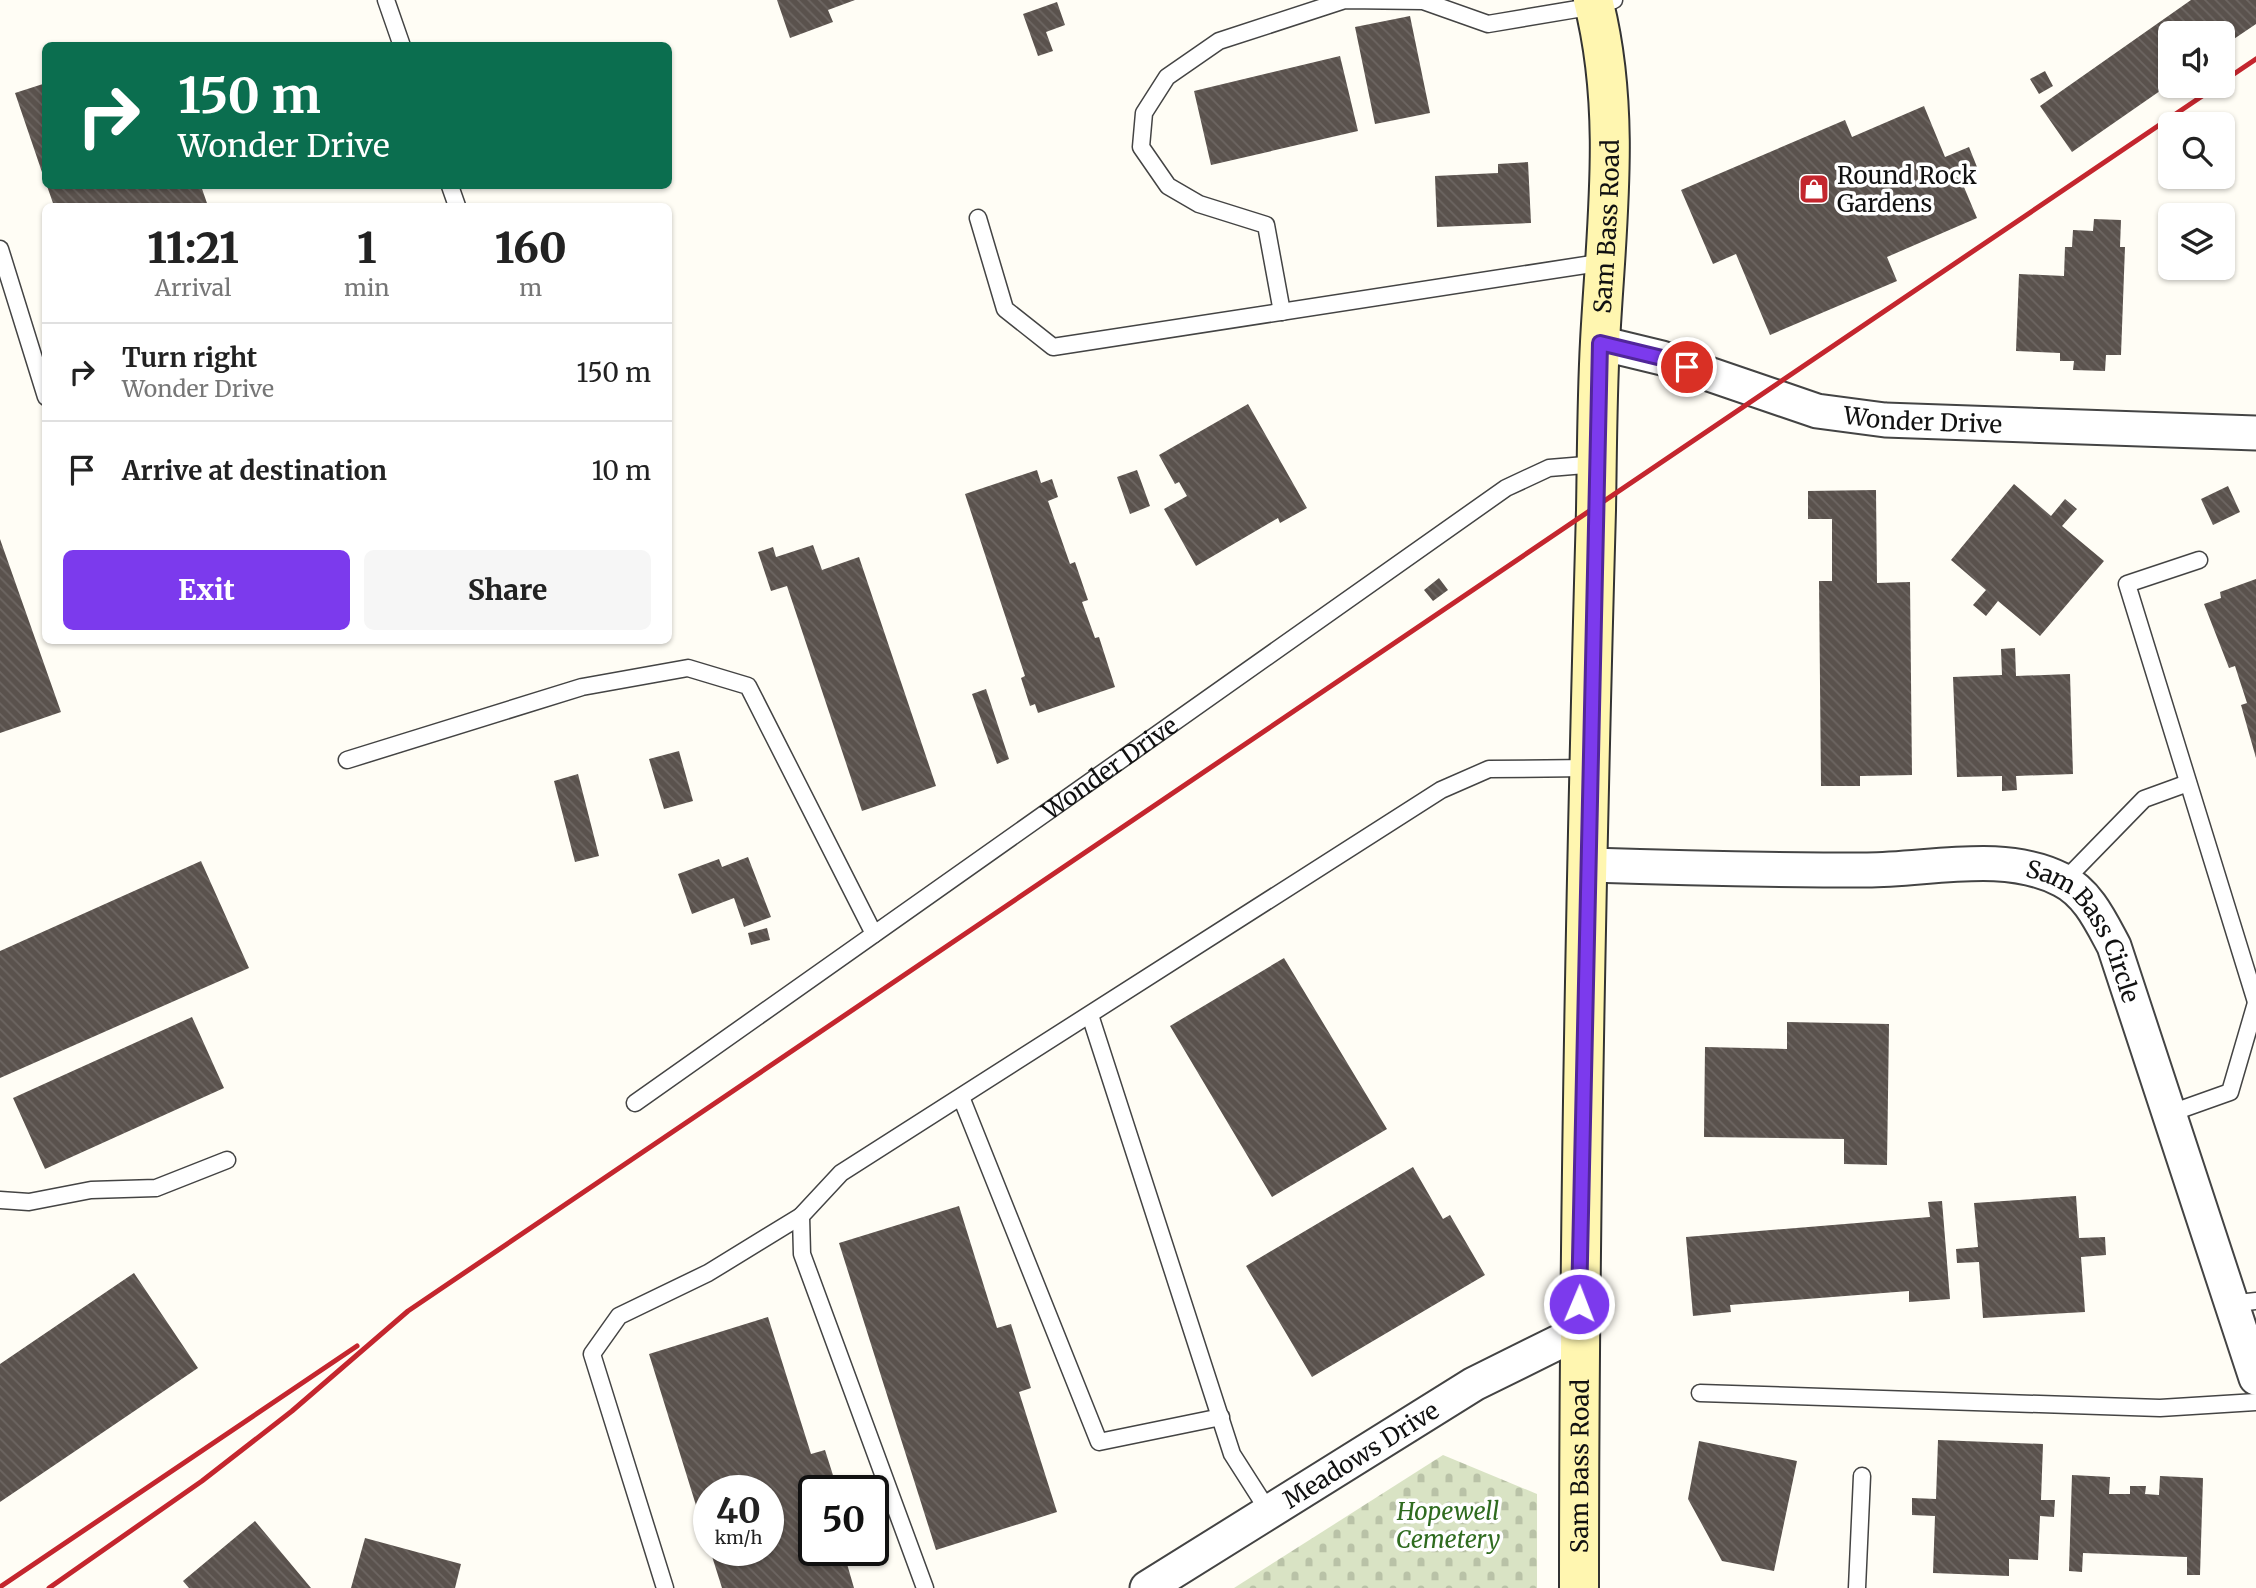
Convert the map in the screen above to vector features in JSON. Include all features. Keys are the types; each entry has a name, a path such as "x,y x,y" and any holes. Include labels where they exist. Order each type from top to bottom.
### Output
{"main road":[{"name":"Sam Bass Road","path":"1579,1588 1579,1332 1590,768 1600,343 1611,167 1601,2"}],"street":[{"name":"Wonder Drive","path":"1600,343 1662,358 1817,411 1885,420 2256,433"},
{"name":"Sam Bass Circle","path":"1590,865 1744,870 1889,870 1994,863 2032,869 2064,881 2092,906 2114,946 2171,1112 2243,1302 2256,1378"},
{"name":"Meadows Drive","path":"1147,1588 1474,1384 1579,1332"}],"lane":[{"path":"386,0 401,42"},
{"path":"1282,312 1266,225 1199,204 1168,186 1141,147 1144,113 1167,78 1219,41 1345,0 1423,1 1488,24 1601,2"},
{"path":"978,218 1005,309 1053,347 1606,262"},
{"path":"0,248 42,384"},
{"name":"Wonder Drive","path":"635,1102 1506,488 1549,468 1597,464"},
{"path":"2171,1112 2230,1092 2256,1002 2127,584 2199,560"},
{"path":"347,760 582,687 688,668 748,687 874,934"},
{"path":"665,1588 592,1354 620,1315 708,1273 801,1216 841,1173 1441,790 1489,769 1590,768"},
{"path":"2064,881 2144,799 2188,783"},
{"path":"1090,1015 1233,1454 1269,1513"},
{"path":"961,1097 1100,1442 1221,1417"},
{"path":"0,1200 29,1202 91,1190 156,1188 227,1160"},
{"path":"801,1216 802,1254 925,1588"},
{"path":"1700,1393 2160,1408 2256,1402"},
{"path":"1857,1588 1862,1476"}],"green space":[{"name":"Hopewell Cemetery","path":"1443,1455 1537,1494 1537,1588 1234,1588"}],"building":[{"path":"777,0 855,0 828,10 833,22 790,38"},
{"path":"2191,0 2256,0 2256,24 2235,38 2235,21 2161,21"},
{"path":"1057,2 1065,25 1046,32 1053,51 1038,56 1023,14"},
{"path":"1410,16 1430,113 1375,124 1355,27"},
{"path":"2158,23 2158,92 2072,152 2040,106"},
{"path":"1340,56 1358,131 1211,165 1194,91"},
{"path":"2045,71 2053,86 2039,94 2030,79"},
{"path":"42,84 42,172 15,93"},
{"path":"1924,106 1945,157 1969,147 1979,172 1961,180 1977,218 1887,257 1897,281 1770,335 1736,254 1713,264 1681,190 1845,120 1852,137"},
{"path":"1528,162 1531,223 1437,227 1435,176 1498,173 1498,164"},
{"path":"48,189 202,189 207,203 53,203"},
{"path":"2094,219 2121,220 2120,247 2125,247 2121,355 2106,355 2105,371 2073,370 2074,361 2060,361 2060,353 2016,351 2019,274 2064,276 2065,247 2072,247 2073,230 2093,231"},
{"path":"1248,404 1307,508 1280,523 1278,518 1196,566 1164,509 1187,496 1179,482 1175,484 1159,455"},
{"path":"1037,470 1041,483 1052,479 1058,497 1048,501 1070,564 1075,562 1088,600 1082,602 1095,638 1099,637 1115,687 1038,713 1035,704 1030,706 1021,678 1025,676 965,494"},
{"path":"1137,470 1150,506 1130,514 1117,477"},
{"path":"2014,484 2051,516 2065,499 2077,509 2062,526 2104,561 2040,636 1998,601 1986,616 1973,605 1986,590 1951,560"},
{"path":"2228,486 2240,512 2213,525 2201,499"},
{"path":"1876,490 1877,583 1910,582 1912,775 1860,776 1860,786 1821,786 1819,581 1832,581 1832,519 1808,519 1808,491"},
{"path":"0,539 61,712 0,733"},
{"path":"813,545 822,570 859,557 936,786 862,811 787,586 771,591 758,552 773,547 776,557"},
{"path":"1439,578 1448,590 1433,601 1424,590"},
{"path":"2256,579 2256,758 2241,705 2247,703 2235,666 2229,668 2204,604 2221,598 2220,592"},
{"path":"2015,648 2016,676 2070,674 2073,774 2016,776 2017,790 2002,791 2002,776 1957,777 1953,677 2002,675 2001,649"},
{"path":"986,689 1009,759 997,764 972,694"},
{"path":"679,751 693,801 664,809 649,759"},
{"path":"578,774 599,856 575,862 554,781"},
{"path":"748,857 771,917 744,927 734,898 692,914 678,874 719,859 722,867"},
{"path":"201,861 249,968 0,1078 0,951"},
{"path":"767,928 770,940 751,945 748,933"},
{"path":"1284,958 1387,1129 1272,1197 1170,1026"},
{"path":"192,1017 224,1088 45,1169 13,1098"},
{"path":"1787,1022 1889,1024 1887,1165 1844,1164 1844,1139 1704,1137 1705,1047 1787,1049"},
{"path":"1413,1167 1443,1219 1450,1215 1485,1275 1312,1377 1246,1266"},
{"path":"2076,1196 2079,1238 2105,1237 2106,1255 2081,1257 2085,1312 1983,1318 1979,1262 1957,1263 1956,1249 1978,1247 1974,1203"},
{"path":"1942,1201 1950,1299 1909,1302 1909,1291 1730,1305 1731,1312 1693,1316 1686,1237 1930,1217 1928,1202"},
{"path":"959,1206 997,1328 1011,1324 1031,1388 1019,1392 1057,1512 936,1550 839,1243"},
{"path":"134,1273 198,1368 0,1502 0,1364"},
{"path":"768,1317 811,1454 825,1450 833,1475 798,1475 798,1566 848,1566 854,1588 722,1588 715,1566 784,1566 784,1475 693,1475 693,1496 649,1354"},
{"path":"1938,1440 2043,1444 2041,1500 2055,1500 2054,1517 2040,1516 2038,1560 2009,1559 2009,1576 1933,1573 1935,1516 1912,1515 1912,1498 1936,1499"},
{"path":"1699,1441 1797,1461 1774,1571 1722,1561 1688,1499"},
{"path":"2072,1475 2110,1477 2109,1494 2130,1494 2130,1486 2146,1486 2145,1494 2159,1495 2160,1476 2203,1478 2200,1575 2187,1575 2187,1557 2083,1553 2082,1572 2069,1571"},
{"path":"255,1521 311,1588 189,1588 183,1581"},
{"path":"365,1538 461,1564 455,1588 351,1588"}],"railway":[{"path":"2235,73 2256,59"},
{"path":"49,1588 202,1481 292,1411 408,1311 2199,98"},
{"path":"0,1587 357,1346"}],"place":[{"name":"Round Rock Gardens","path":"1814,189"}],"route":[{"path":"1579,1304 1600,343 1687,367"}]}
